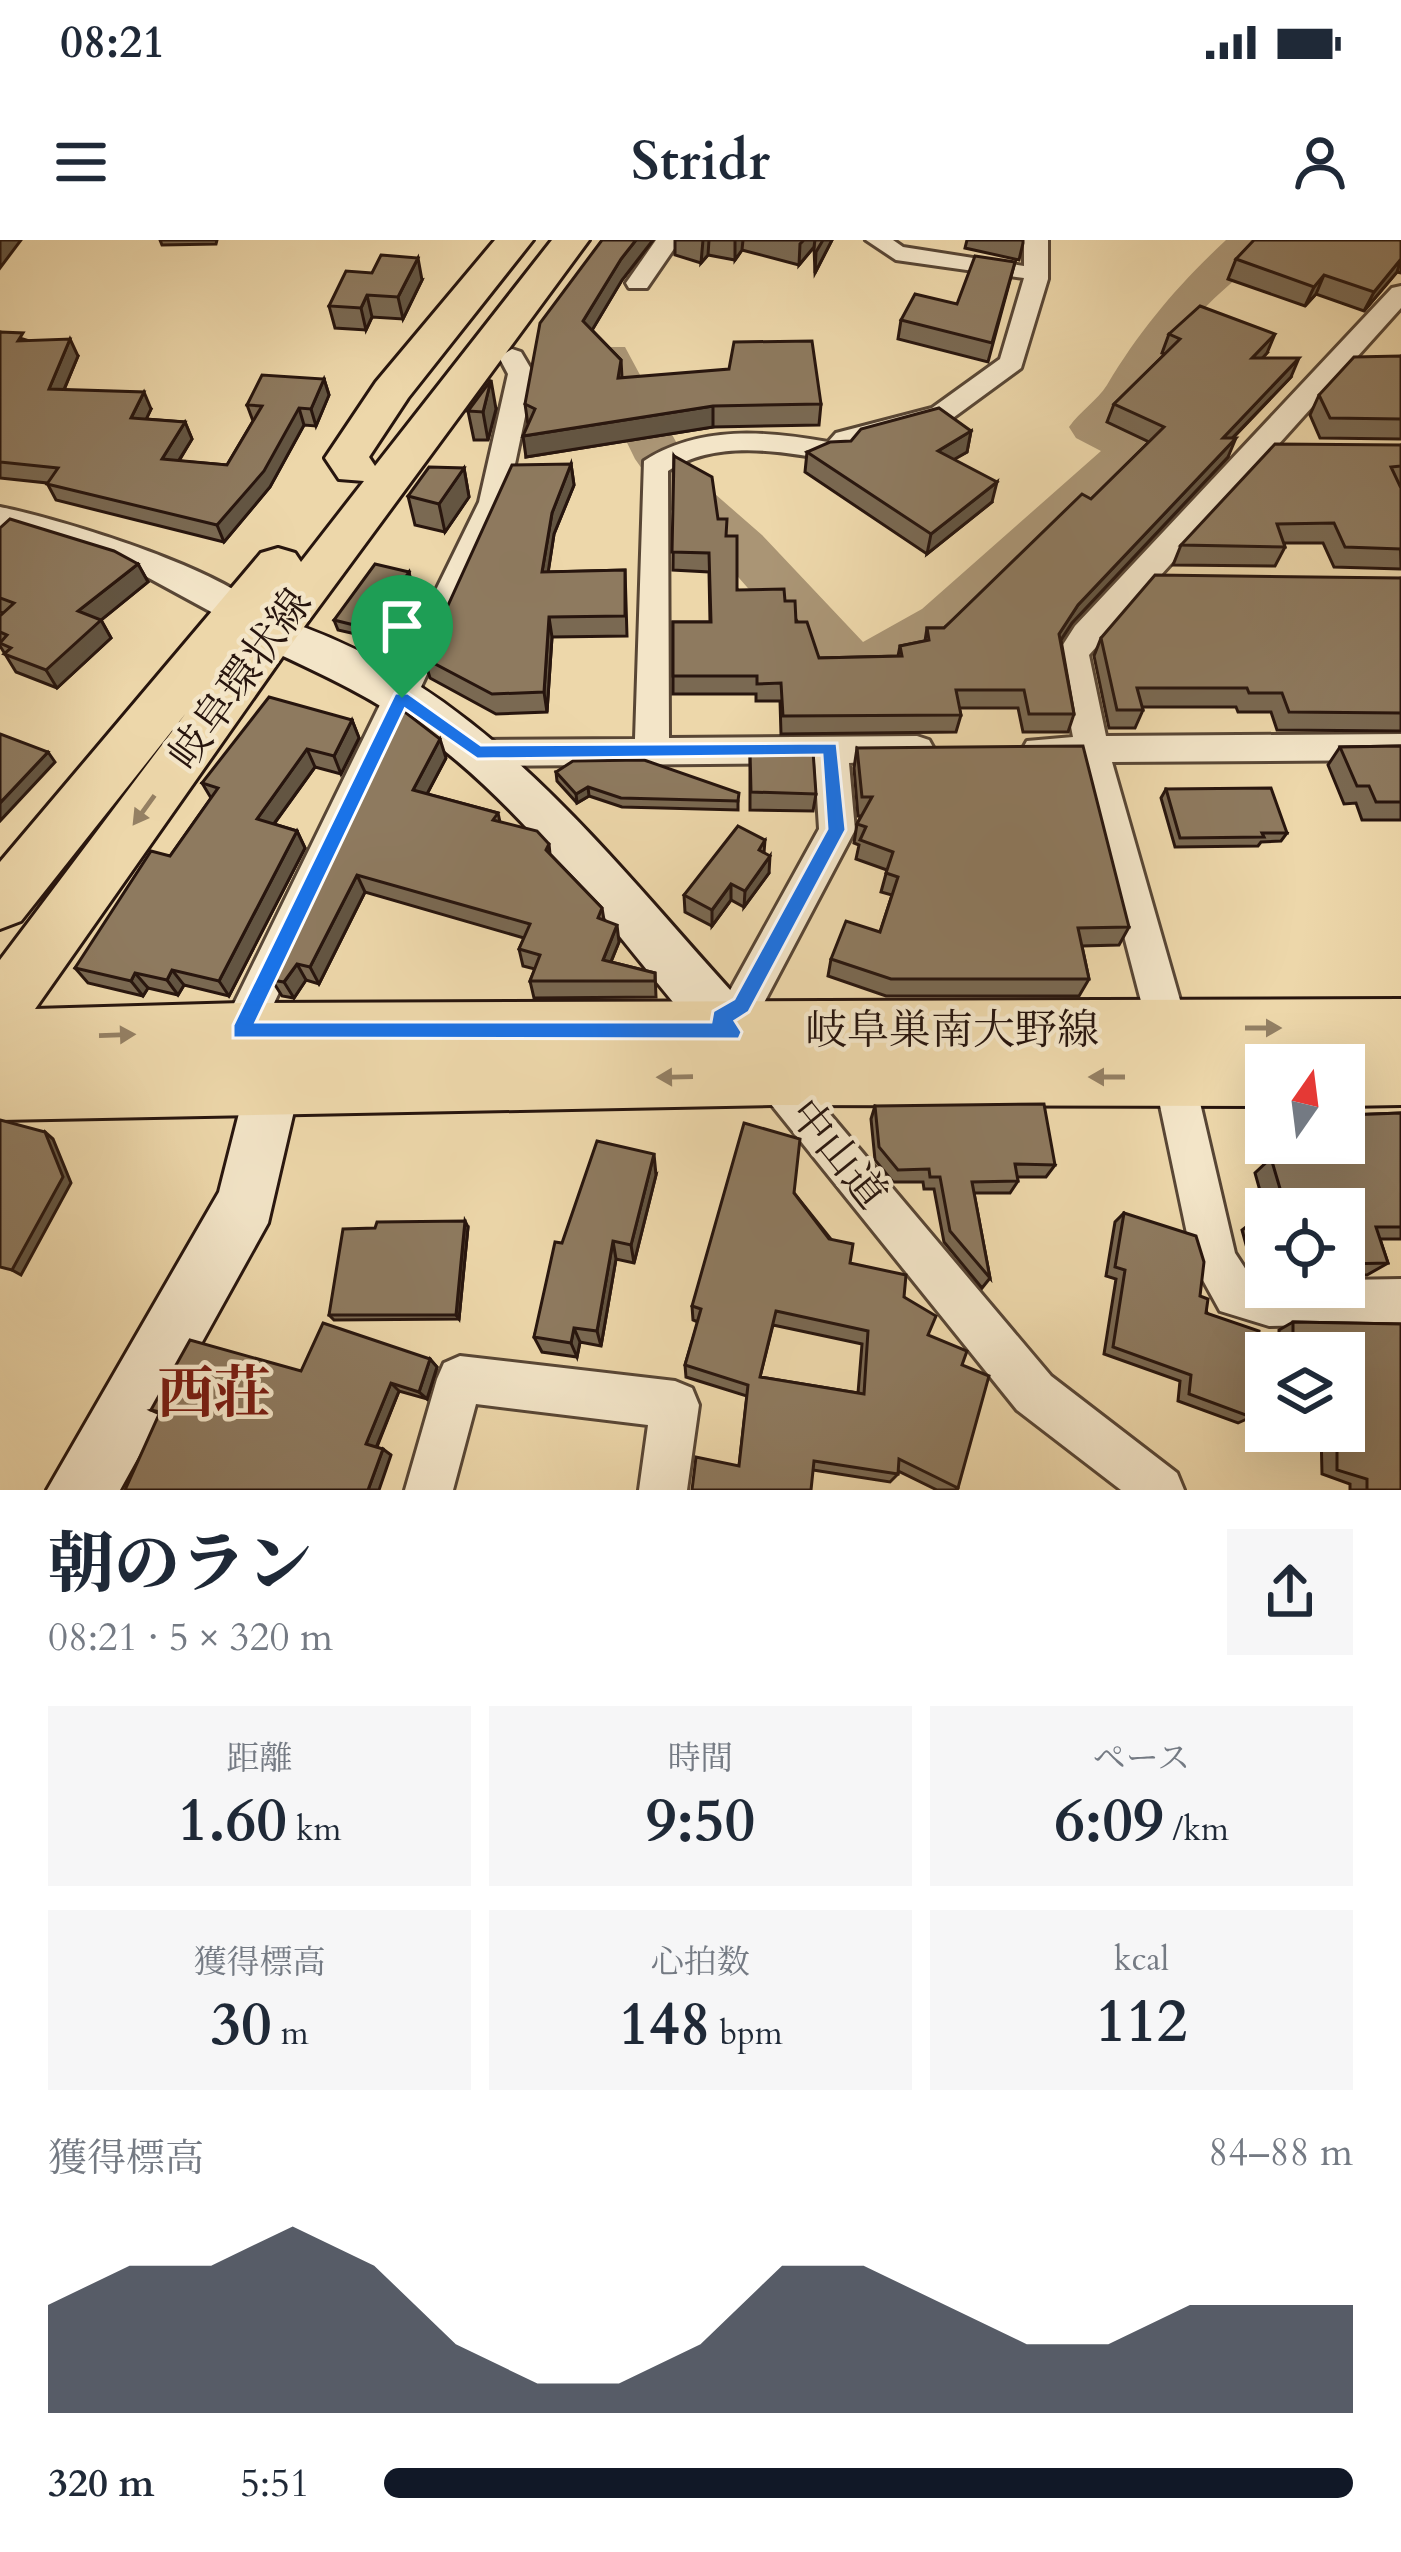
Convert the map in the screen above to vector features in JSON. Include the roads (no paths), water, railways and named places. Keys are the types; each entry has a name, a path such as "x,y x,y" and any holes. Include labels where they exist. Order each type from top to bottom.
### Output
{"main road":[{"path":"377,467 347,458 391,391 515,240"},
{"name":"岐阜環状線","path":"466,378 542,240"},
{"name":"岐阜環状線","path":"0,1008 257,622 377,467 466,378 571,240"},
{"path":"466,378 594,240"},
{"name":"岐阜環状線","path":"4,893 257,622"},
{"name":"岐阜巣南大野線","path":"0,1090 256,1058 741,1041 1171,1053 1401,1027"},
{"name":"岐阜巣南大野線","path":"0,1038 256,1058"},
{"name":"岐阜巣南大野線","path":"1171,1053 1245,1071"},
{"path":"1365,1076 1401,1075"}],"street":[{"path":"638,283 668,240"},
{"path":"878,240 896,254 1036,274"},
{"path":"652,750 653,467 670,452 717,444 835,452 846,439 941,414 1012,363 1036,274 1036,240"},
{"path":"1401,293 1253,450 1073,654 1092,750 1171,1053 1215,1262 1236,1295 1269,1304 1401,1301"},
{"path":"1362,335 1401,335"},
{"path":"82,1490 247,1202 256,1058 402,698 493,502 521,374 466,378"},
{"path":"1253,450 1295,450"},
{"path":"0,517 41,523 257,622"},
{"path":"1137,579 1185,580"},
{"name":"中山道","path":"257,622 402,698 477,752 533,804 741,1041 1034,1393 1160,1490"},
{"path":"997,749 1401,747"},
{"path":"741,1041 742,1006 837,830 831,748"},
{"path":"477,752 950,749"},
{"path":"429,1490 460,1379 675,1405 663,1490"}],"waterway":[{"path":"608,357 660,459 696,506 743,548 851,666 879,659 923,638 1134,448 1094,427 1126,395 1144,356 1184,304 1251,240"}],"district":[{"name":"西荘","path":"214,1394"}]}
